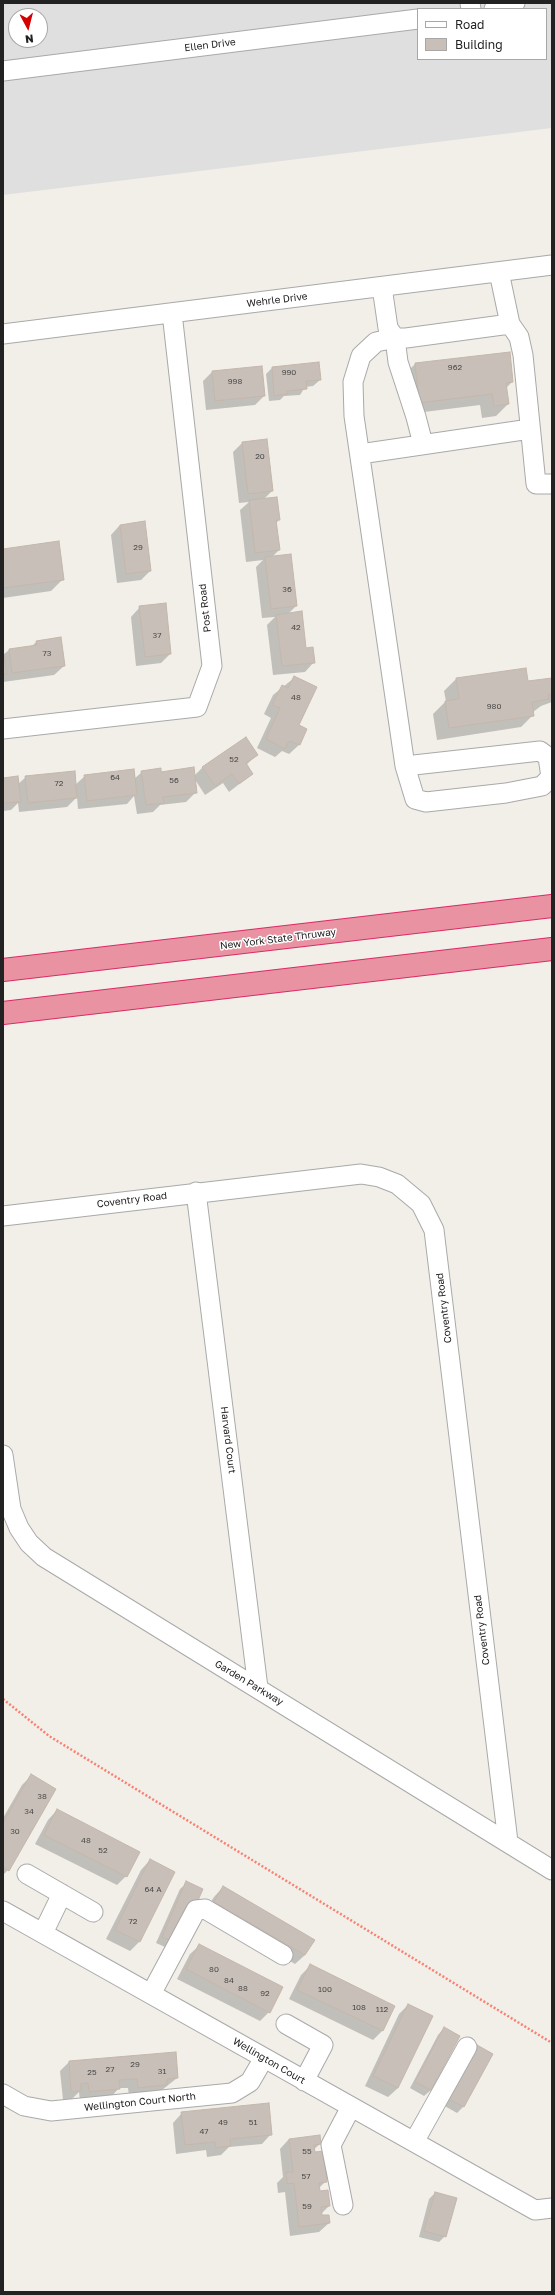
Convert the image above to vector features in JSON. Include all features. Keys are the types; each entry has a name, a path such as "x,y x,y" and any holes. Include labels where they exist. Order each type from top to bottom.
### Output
{"highway":[{"name":"New York State Thruway","path":"3,970 552,906"},
{"path":"3,1013 552,949"}],"street":[{"path":"498,8 515,3"},
{"name":"Ellen Drive","path":"3,71 417,19"},
{"name":"Wehrle Drive","path":"3,334 552,266"},
{"path":"499,272 510,324 519,337 523,355 536,484 552,484"},
{"path":"382,287 388,328 394,338 398,362 423,444"},
{"name":"Post Road","path":"3,729 197,706 212,666 172,313"},
{"path":"404,766 540,751 548,757 551,777 542,786 506,793 426,802 415,799 404,766 354,416 353,382 361,356 376,342 394,338 510,324"},
{"path":"360,454 530,429"},
{"name":"Coventry Road","path":"3,1216 196,1192 361,1174 379,1177 397,1184 410,1193 421,1204 430,1218 434,1230 508,1842"},
{"name":"Harvard Court","path":"196,1192 258,1688"},
{"name":"Garden Parkway","path":"3,1455 11,1509 19,1528 29,1543 44,1557 552,1870"},
{"path":"27,1874 93,1912"},
{"path":"43,1933 62,1894"},
{"path":"151,1994 196,1910 206,1909 283,1955"},
{"name":"Wellington Court","path":"3,1911 414,2142 544,2209"},
{"path":"286,2024 323,2045 304,2080"},
{"path":"414,2142 467,2046"},
{"name":"Wellington Court North","path":"3,2094 24,2106 51,2111 232,2093 250,2082 264,2058"},
{"path":"343,2205 331,2145 351,2107"}],"path":[{"path":"3,1698 49,1736 552,2042"}],"shaded area":[{"path":"3,3 552,3 552,128 3,195"}],"building":[{"path":"510,352 513,382 506,383 509,404 494,406 492,394 419,403 415,363"},
{"path":"319,362 321,380 306,381 307,389 287,391 288,394 274,396 272,367"},
{"path":"262,366 265,396 215,401 212,371"},
{"path":"267,439 273,491 248,494 242,442"},
{"path":"277,497 280,520 276,520 280,550 255,553 249,500"},
{"path":"145,521 151,571 126,574 120,525"},
{"path":"59,541 64,580 3,588 3,549"},
{"path":"291,554 297,606 271,609 265,557"},
{"path":"166,603 171,654 145,657 139,606"},
{"path":"302,611 306,648 313,647 315,663 282,666 276,615"},
{"path":"61,637 65,666 12,673 9,649 37,645 36,641"},
{"path":"3,649 7,674 3,674"},
{"path":"526,668 528,681 552,678 552,694 548,695 549,699 532,702 534,716 449,728 445,701 459,699 456,678"},
{"path":"294,676 317,687 299,725 307,729 300,745 289,741 285,749 266,739 280,708 272,705 282,685 288,688"},
{"path":"246,737 258,755 246,763 253,774 239,784 232,774 215,786 202,767"},
{"path":"194,767 197,793 163,797 164,803 146,805 141,771 161,768 161,772"},
{"path":"134,769 137,795 87,801 84,775"},
{"path":"75,771 77,798 28,803 25,776"},
{"path":"18,776 21,802 3,803 3,778"},
{"path":"31,1774 56,1789 9,1871 3,1867 3,1823"},
{"path":"57,1809 140,1852 127,1877 44,1835"},
{"path":"150,1859 175,1872 140,1942 115,1930"},
{"path":"186,1881 203,1889 179,1944 162,1937"},
{"path":"223,1886 315,1940 305,1955 214,1902"},
{"path":"199,1944 283,1987 270,2013 186,1969"},
{"path":"310,1964 395,2006 383,2031 297,1990"},
{"path":"408,2004 433,2016 398,2088 373,2076"},
{"path":"444,2027 460,2036 431,2090 415,2082"},
{"path":"477,2045 493,2054 464,2107 448,2099"},
{"path":"176,2052 178,2078 167,2079 167,2085 138,2088 137,2079 119,2080 120,2089 89,2092 88,2083 81,2084 81,2091 71,2092 69,2061"},
{"path":"269,2103 272,2135 230,2139 231,2146 215,2148 215,2142 185,2145 181,2112"},
{"path":"320,2135 321,2144 314,2145 315,2152 324,2151 327,2182 319,2183 320,2191 328,2190 330,2206 321,2207 322,2215 329,2215 330,2223 299,2227 294,2183 287,2184 286,2172 293,2172 289,2139"},
{"path":"435,2192 457,2198 446,2237 424,2231"}]}
